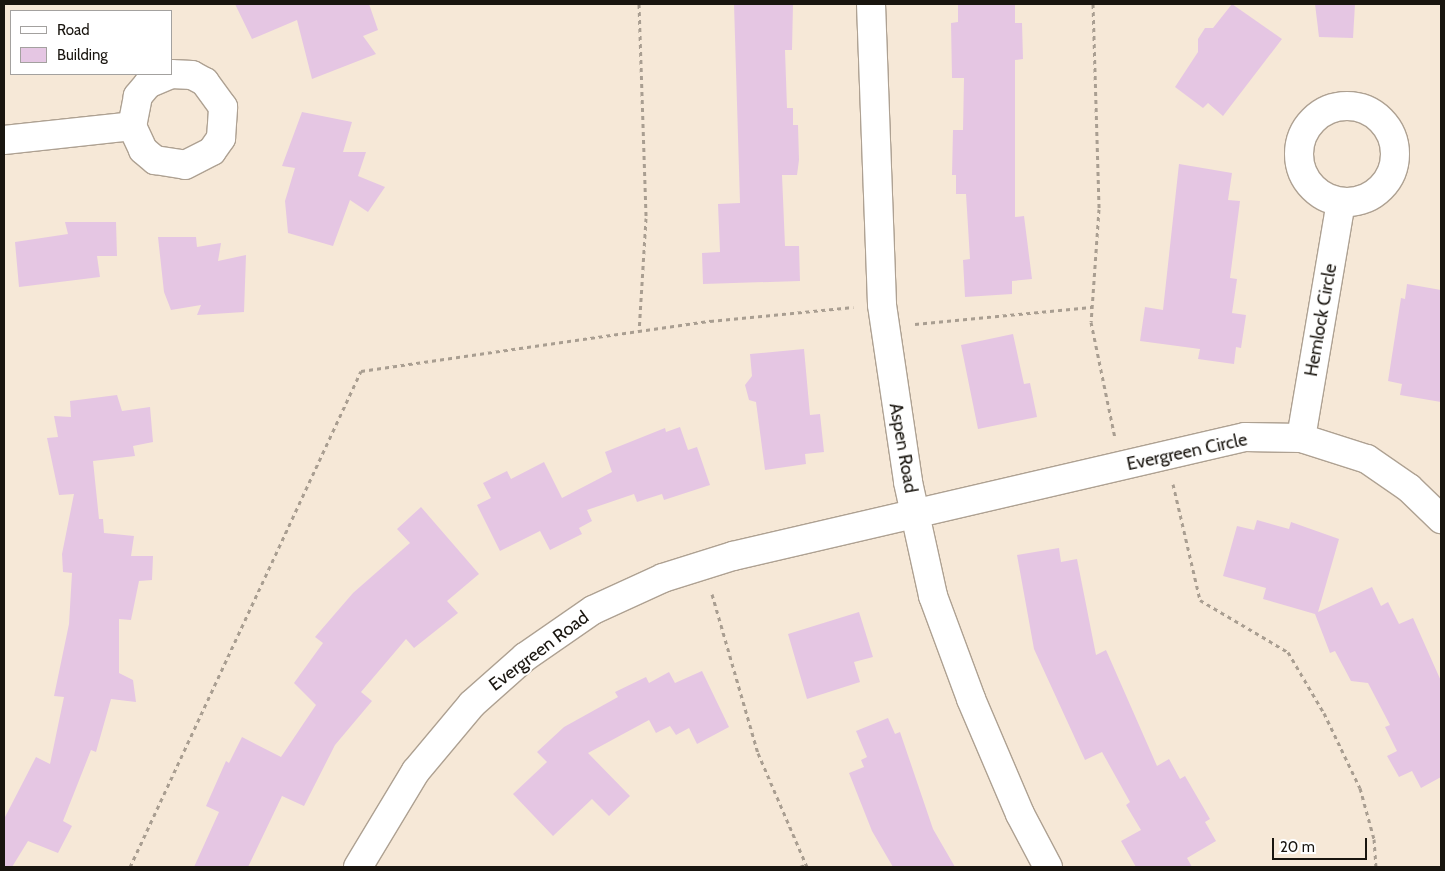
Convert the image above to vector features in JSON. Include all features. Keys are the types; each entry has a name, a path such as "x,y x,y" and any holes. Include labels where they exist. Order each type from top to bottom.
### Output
{"street":[{"name":"Aspen Road","path":"871,4 884,316 898,431 914,514 933,596 971,699 1020,814 1048,867"},
{"path":"169,75 148,84 138,96 132,126 143,150 169,165 185,165 212,151 224,122 216,93 192,74 172,74"},
{"path":"4,140 132,126"},
{"name":"Hemlock Circle","path":"1301,438 1341,202"},
{"name":"Evergreen Circle","path":"914,514 1245,437 1301,438 1367,459 1409,488 1441,519"},
{"name":"Evergreen Road","path":"358,867 416,771 472,704 519,663 592,610 663,578 704,565 914,514"}],"path":[{"path":"638,4 646,218 640,331"},
{"path":"1094,4 1099,209 1091,307 1094,345 1122,465"},
{"path":"130,867 361,371 768,313 884,316 1091,307"},
{"path":"1166,454 1200,600 1288,652 1324,713 1360,788 1374,839 1376,867"},
{"path":"704,565 758,753 806,866 800,867"}],"building":[{"path":"235,4 369,4 378,30 363,36 376,54 312,79 297,20 252,39"},
{"path":"734,4 793,4 792,50 785,50 787,108 793,108 793,125 798,125 799,160 797,175 782,175 785,246 799,246 800,281 703,284 702,253 720,252 718,204 740,203"},
{"path":"958,4 1015,4 1015,23 1022,23 1023,59 1015,60 1015,217 1024,216 1032,279 1012,281 1012,294 965,297 963,260 970,259 966,194 956,194 956,175 952,175 953,130 963,130 964,78 952,78 951,23 958,22"},
{"path":"1232,4 1282,39 1223,116 1208,103 1203,108 1175,87 1198,52 1198,39 1205,28 1213,28"},
{"path":"1315,4 1355,4 1353,38 1319,37"},
{"path":"302,112 352,122 343,152 366,152 358,176 385,187 368,212 350,200 333,246 288,233 285,201 295,168 282,166"},
{"path":"1179,164 1232,173 1228,200 1240,201 1230,278 1237,279 1232,313 1246,315 1241,348 1236,347 1234,364 1198,359 1200,349 1140,341 1145,307 1163,310"},
{"path":"65,222 116,222 117,256 97,256 100,277 19,287 15,242 68,234"},
{"path":"158,237 196,237 197,247 221,243 218,261 246,255 244,312 197,315 201,305 171,310 164,292"},
{"path":"1407,284 1441,290 1441,402 1400,395 1402,384 1388,381 1401,298 1405,299"},
{"path":"1013,334 1024,384 1030,383 1037,417 978,429 961,345"},
{"path":"804,349 810,415 820,414 824,452 805,454 806,464 765,470 756,402 749,400 745,385 752,376 750,354"},
{"path":"117,395 122,411 150,407 153,442 133,446 135,456 93,461 99,519 103,519 104,533 134,536 131,556 153,556 152,580 139,581 131,620 119,619 119,673 133,680 136,702 111,699 96,752 91,750 63,821 72,826 58,853 28,841 12,867 4,867 4,819 36,757 50,764 64,697 54,696 69,624 72,573 63,572 62,554 74,494 59,495 47,438 58,437 54,416 71,417 70,401"},
{"path":"680,427 688,450 697,447 710,485 664,500 662,494 637,502 634,494 587,510 592,521 579,528 582,534 550,550 540,531 500,551 477,505 491,498 483,483 507,471 511,479 544,462 562,498 612,472 605,452 665,428 666,432"},
{"path":"421,507 479,574 447,601 458,613 414,648 406,639 361,692 372,701 335,745 304,806 282,796 248,867 194,867 219,812 206,806 226,761 229,763 242,737 281,757 316,705 294,683 323,643 315,637 353,593 410,543 397,529"},
{"path":"1257,520 1289,529 1291,522 1339,539 1318,612 1372,587 1381,606 1388,602 1399,624 1413,618 1441,681 1441,777 1421,788 1412,771 1399,777 1387,756 1397,751 1385,727 1390,725 1368,683 1351,681 1335,651 1330,653 1315,614 1263,599 1266,588 1223,576 1237,526 1254,530"},
{"path":"1059,548 1061,562 1077,559 1096,655 1106,650 1157,766 1169,759 1180,779 1185,776 1210,819 1205,822 1216,841 1187,858 1192,867 1136,867 1121,841 1141,830 1126,805 1130,802 1102,752 1085,760 1034,649 1017,555"},
{"path":"859,612 873,657 854,662 860,682 807,699 788,634"},
{"path":"702,671 729,727 697,744 689,728 676,735 670,726 656,733 649,720 588,753 630,796 609,816 592,799 553,836 513,794 547,762 537,752 564,727 618,697 615,692 646,677 649,683 669,672 675,683"},
{"path":"888,718 895,734 900,732 933,829 955,867 893,867 872,831 849,773 864,767 861,760 867,757 856,731"}]}
